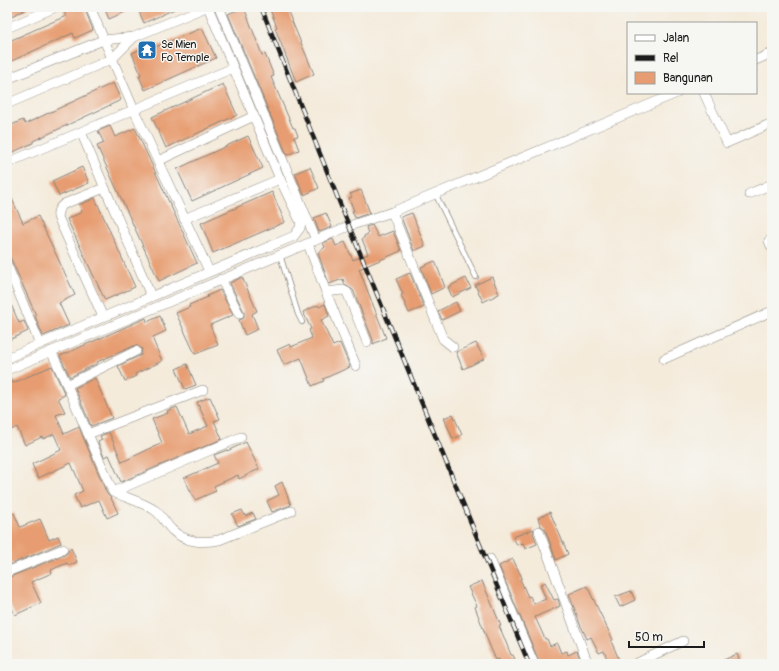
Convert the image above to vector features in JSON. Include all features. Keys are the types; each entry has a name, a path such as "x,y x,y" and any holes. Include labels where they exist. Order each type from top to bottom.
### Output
{"street":[{"path":"7,28 56,7"},
{"path":"90,7 134,110 209,272"},
{"path":"7,79 103,40 134,37 207,7 280,179 301,223 300,228 294,236 7,358"},
{"path":"219,7 312,242 326,292 356,366"},
{"path":"7,104 112,59 134,37"},
{"path":"757,60 772,53"},
{"path":"7,163 233,68"},
{"path":"7,370 349,226 392,212 675,94"},
{"path":"704,94 727,143 772,123"},
{"path":"158,161 254,116"},
{"path":"81,132 151,296"},
{"path":"184,219 280,179"},
{"path":"749,194 772,184"},
{"path":"103,317 58,217 58,212 59,208 64,204 104,188"},
{"path":"392,212 443,339 453,347"},
{"path":"772,239 769,241 772,248"},
{"path":"7,265 40,344"},
{"path":"221,279 238,314"},
{"path":"326,292 343,290 347,292 367,342"},
{"path":"664,359 772,312"},
{"path":"51,351 113,492 146,505 161,516 172,530 187,540 195,541 208,542 219,540 291,511"},
{"path":"67,385 136,351"},
{"path":"88,434 203,390"},
{"path":"113,492 241,437"},
{"path":"539,531 588,664"},
{"path":"7,571 63,549"},
{"path":"490,559 534,664"},
{"path":"635,664 683,641"}],"lane":[{"path":"435,193 476,277"},
{"path":"280,255 298,314 302,322"}],"building":[{"path":"7,7 31,7 7,18"},
{"path":"70,7 84,7 93,30 75,38 73,33 7,63 7,42 66,16 63,10"},
{"path":"104,7 136,7 109,19"},
{"path":"137,7 179,7 144,23"},
{"path":"244,7 262,55 265,54 274,76 271,77 293,128 295,128 298,136 294,137 299,150 287,155 228,14"},
{"path":"269,7 286,7 314,74 296,82 275,28 277,27"},
{"path":"202,28 216,58 145,90 132,53 152,44 153,48"},
{"path":"113,83 121,100 33,141 33,143 11,153 7,144 7,127 23,120 25,124"},
{"path":"223,84 237,115 166,148 152,117"},
{"path":"110,126 115,137 135,128 197,263 159,281 97,146 104,143 98,131"},
{"path":"248,136 263,168 192,201 177,169"},
{"path":"82,167 89,183 59,196 52,181"},
{"path":"310,167 319,188 304,195 295,173"},
{"path":"7,188 23,223 38,216 75,295 59,303 69,325 43,336 35,316 36,315 7,250"},
{"path":"361,190 370,213 355,218 349,198 352,197 350,194"},
{"path":"272,192 285,222 213,253 201,223"},
{"path":"95,198 135,287 105,300 67,219 82,212 79,205"},
{"path":"326,213 332,227 319,232 314,218"},
{"path":"412,213 425,246 414,251 401,217"},
{"path":"372,225 378,237 393,231 401,251 359,269 386,338 373,344 373,340 353,290 345,285 343,279 329,284 318,253 325,247 323,243 333,239 336,246 345,242 353,260 368,254 362,239 368,234 366,227"},
{"path":"435,261 445,287 431,294 421,267"},
{"path":"410,273 424,307 409,313 396,279"},
{"path":"242,277 257,311 252,314 258,329 245,335 239,320 244,318 244,312 230,283"},
{"path":"492,277 499,294 483,302 475,285"},
{"path":"466,278 471,288 452,297 448,287"},
{"path":"220,290 233,315 210,325 218,345 195,354 176,313"},
{"path":"7,295 19,323 24,321 28,331 7,341"},
{"path":"456,302 460,311 442,320 438,311"},
{"path":"325,304 329,316 321,320 333,346 340,343 350,367 323,379 324,381 312,386 301,358 284,365 277,350 290,344 291,347 312,338 309,330 311,329 303,312 318,305 319,307"},
{"path":"160,316 166,331 153,337 153,340 162,361 135,374 136,376 125,381 118,366 141,355 142,349 136,345 97,362 98,363 70,377 60,356 146,318 147,322"},
{"path":"476,343 484,359 463,369 456,352"},
{"path":"187,364 196,385 185,389 176,369"},
{"path":"52,366 65,395 58,398 65,412 56,415 64,434 79,427 107,494 111,498 118,513 107,518 99,500 80,508 74,495 83,491 71,463 38,478 32,464 61,450 54,434 43,439 42,437 25,445 17,427 7,432 7,376 9,375 13,383"},
{"path":"95,378 112,418 91,426 75,388"},
{"path":"210,397 220,419 214,421 222,439 121,482 109,455 104,457 98,442 102,440 100,436 109,432 122,462 162,443 152,419 168,413 167,411 177,407 189,434 208,426 197,402"},
{"path":"453,414 462,435 453,439 444,418"},
{"path":"246,442 259,469 239,479 238,475 214,486 216,491 195,500 184,478 218,463 214,455"},
{"path":"282,482 291,505 272,512 267,501 279,495 275,486"},
{"path":"242,510 245,516 253,513 256,519 238,526 232,514"},
{"path":"550,512 568,554 556,560 545,529 541,526 538,518"},
{"path":"14,513 20,527 40,519 49,540 58,536 61,543 7,566 7,516"},
{"path":"534,529 533,533 537,544 525,549 523,543 517,545 513,537"},
{"path":"71,548 77,562 68,566 67,563 51,570 52,573 31,582 41,603 15,615 7,598 7,578 65,555"},
{"path":"513,559 522,578 520,579 528,597 530,596 534,604 546,599 540,585 545,582 554,600 558,599 560,606 535,617 545,639 547,639 550,646 557,643 561,653 567,651 568,655 577,651 582,664 540,664 499,566"},
{"path":"482,581 501,626 499,626 511,655 513,655 517,664 492,664 499,661 499,659 496,660 489,644 475,607 477,606 468,587"},
{"path":"587,586 613,640 611,641 621,664 609,664 604,651 599,653 591,637 587,639 580,624 569,594"},
{"path":"631,591 635,600 620,607 615,597"},
{"path":"737,654 741,664 715,664"}],"railway":[{"path":"261,7 349,226 529,664"}],"place":[{"name":"Se Mien Fo Temple","path":"147,50"}]}
